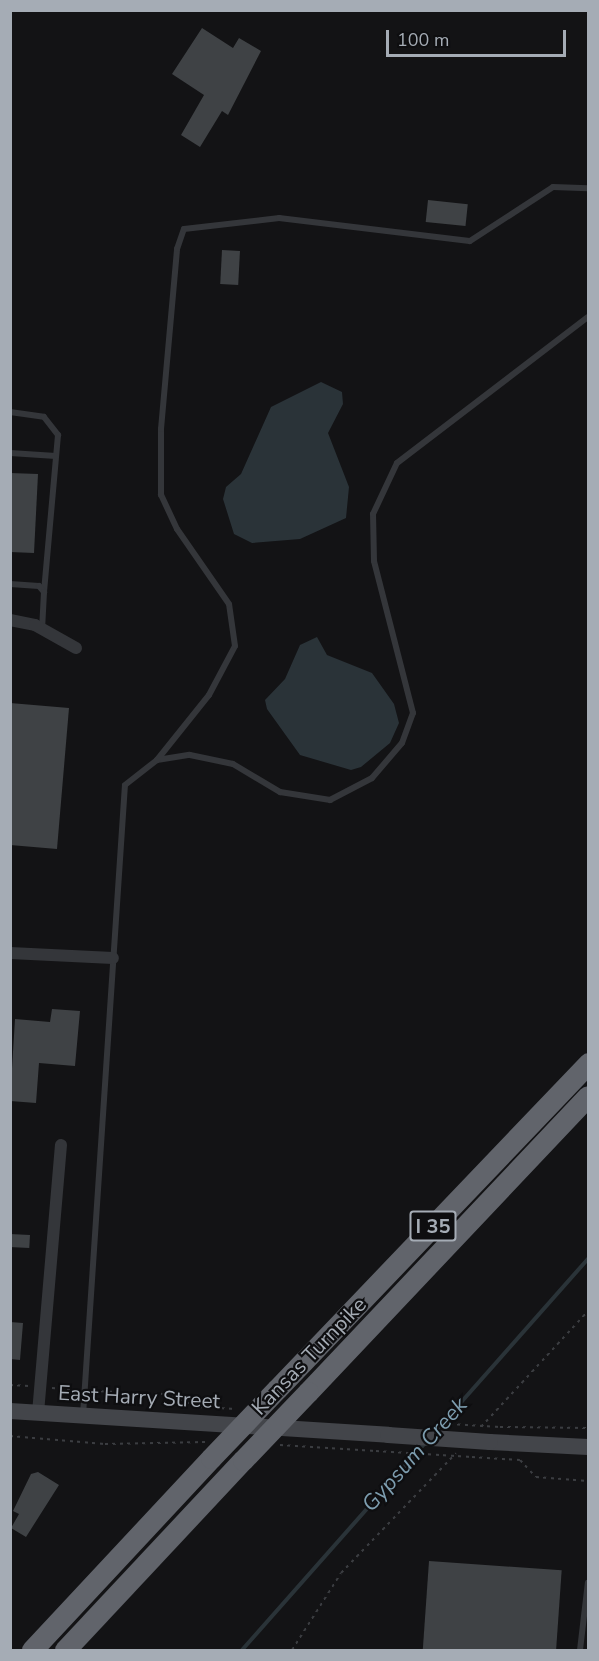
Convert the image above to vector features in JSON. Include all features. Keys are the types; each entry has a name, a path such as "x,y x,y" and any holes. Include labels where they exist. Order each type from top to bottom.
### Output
{"highway":[{"name":"Kansas Turnpike","path":"32,1650 211,1450 277,1389 588,1063"},
{"name":"Kansas Turnpike","path":"65,1650 588,1096"}],"main road":[{"name":"East Harry Street","path":"10,1411 588,1447"}],"street":[{"path":"10,620 42,629 76,648"},
{"path":"10,953 113,958"},
{"path":"38,1413 61,1145"}],"lane":[{"path":"83,1417 125,785 157,760 209,695 235,646 229,604 177,529 161,495 162,418 177,249 184,229 279,218 470,242 553,187 588,188"},
{"path":"157,760 190,755 233,764 280,792 330,800 372,778 402,743 413,713 374,561 373,514 397,463 588,317"},
{"path":"10,412 54,423 56,456 42,629"},
{"path":"10,453 56,456"},
{"path":"10,584 39,586 44,592"},
{"path":"580,1650 588,1582"}],"path":[{"path":"471,1437 588,1311"},
{"path":"10,1385 165,1394 199,1407 246,1410"},
{"path":"500,1427 588,1428"},
{"path":"10,1436 211,1450"},
{"path":"270,1444 520,1460 536,1477 588,1480"},
{"path":"292,1650 341,1573 463,1445"}],"shaded area":[{"path":"321,382 342,392 343,404 328,433 349,487 346,518 300,539 252,543 234,534 223,499 226,487 241,474 271,407"},
{"path":"317,637 327,655 372,673 394,704 399,723 390,743 361,767 351,770 300,755 267,709 265,700 285,679 300,645"}],"building":[{"path":"202,28 233,48 239,38 261,51 228,115 222,111 200,147 181,135 204,95 172,74"},
{"path":"428,200 468,204 465,226 426,222"},
{"path":"222,250 240,251 238,285 220,284"},
{"path":"10,473 38,474 34,553 10,552"},
{"path":"10,703 69,708 57,849 10,845"},
{"path":"52,1009 80,1011 75,1066 39,1063 36,1103 10,1101 15,1019 50,1022"},
{"path":"10,1234 30,1235 29,1248 10,1247"},
{"path":"10,1322 23,1323 20,1360 10,1359"},
{"path":"38,1472 59,1485 26,1537 11,1528 19,1514 13,1511 31,1474"},
{"path":"429,1561 562,1570 556,1650 423,1650"}],"waterway":[{"name":"Gypsum Creek","path":"433,1434 588,1259"},
{"name":"Gypsum Creek","path":"242,1650 426,1442"}]}
